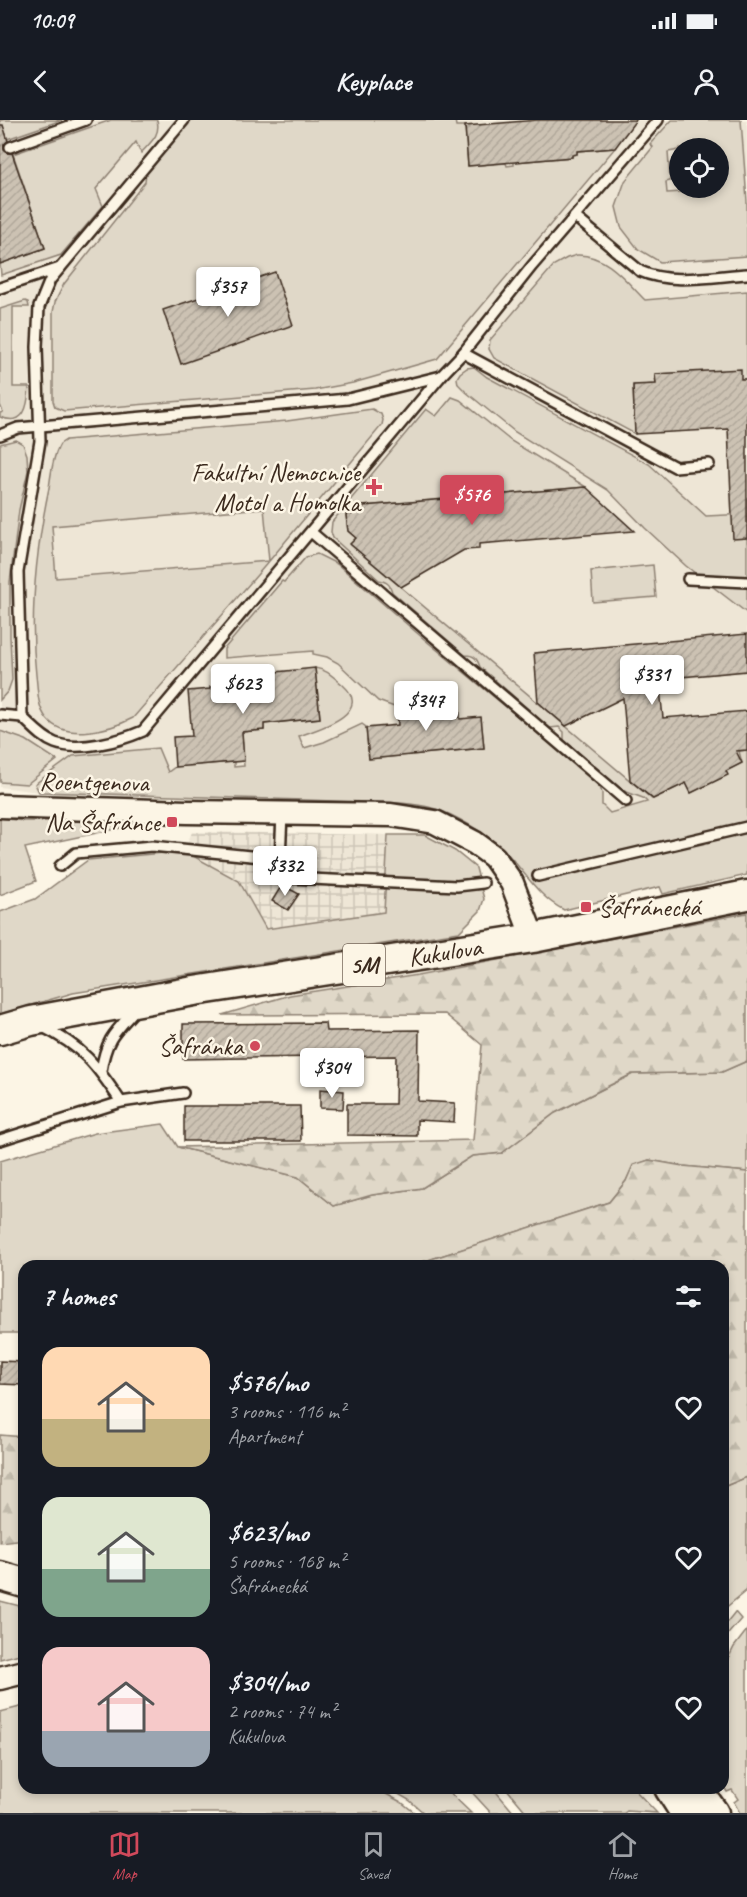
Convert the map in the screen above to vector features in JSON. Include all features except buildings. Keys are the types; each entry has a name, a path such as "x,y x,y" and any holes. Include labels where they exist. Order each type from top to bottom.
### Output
{"main road":[{"name":"Kukulova","path":"0,1030 31,1021 144,1000 533,938 747,895"},
{"path":"0,1576 18,1581"},
{"path":"673,1794 685,1813"},
{"path":"700,1794 714,1813"}],"street":[{"name":"Roentgenova","path":"0,806 282,814"},
{"path":"282,814 391,815 435,822 475,843 494,857 515,888 533,938"},
{"path":"0,1678 18,1674"}],"lane":[{"path":"10,147 86,120"},
{"path":"22,717 18,572 40,441 37,347 39,307 50,280 183,120"},
{"path":"0,715 22,717 54,743 71,746 109,742 143,731 441,376 463,353 532,266 658,120"},
{"path":"575,217 640,271 652,276 665,279 747,274"},
{"path":"0,288 60,268"},
{"path":"463,353 675,466 709,464"},
{"path":"0,435 18,428 40,428 348,399 441,376"},
{"path":"311,532 626,801"},
{"path":"688,579 747,582"},
{"path":"282,814 280,858 282,867 290,878 457,886 483,883"},
{"path":"538,876 747,827"},
{"path":"60,866 76,853 152,846 280,858"},
{"path":"101,1071 104,1050 112,1034 144,1000"},
{"path":"31,1021 80,1049 101,1071 121,1102"},
{"path":"0,1140 121,1102 183,1093"}],"shaded area":[{"name":"Fakultní Nemocnice Motol a Homolka","path":"0,120 747,120 747,810 516,865 504,850 462,822 434,808 407,803 39,792 0,787"},
{"path":"192,832 388,835 384,912 266,929 239,882 184,851"}],"green space":[{"path":"0,120 62,120 7,139 6,134 0,136"},
{"path":"111,120 157,120 158,130 141,153 136,142 96,189 103,206 61,255 1,275 0,264 45,248 13,154"},
{"path":"190,120 455,120 456,126 465,126 468,166 506,163 507,166 514,165 514,162 572,157 572,151 577,154 577,151 615,148 437,359 353,383 315,390 64,411 55,407 53,401 53,312 55,302 64,284 145,182 146,172"},
{"path":"672,120 741,120 747,201 747,256 660,262 638,249 621,227 616,207 625,181 653,147 650,144"},
{"path":"577,255 597,259 606,264 623,277 645,300 747,291 747,379 655,374 656,384 633,386 635,434 494,358 489,349 490,340 554,265"},
{"path":"28,302 29,307 13,307 13,387 29,387 28,401 20,417 8,419 0,417 0,413 3,412 0,405 0,309"},
{"path":"474,367 487,377 649,464 706,516 747,514 747,613 686,566 608,490 515,432 466,392 458,384 457,378 467,368"},
{"path":"452,397 460,400 511,441 586,487 363,506 363,512 346,515 348,531 356,538 351,545 652,799 686,783 691,793 727,775 726,771 742,763 739,751 747,750 747,875 663,894 660,887 564,910 539,891 505,851 490,839 460,820 428,807 400,803 39,792 35,784 73,756 158,748 168,772 175,767 234,762 234,767 244,766 242,732 264,730 264,724 320,718 315,668 327,672 343,685 351,695 352,704 348,712 340,718 299,736 304,748 324,742 362,724 366,727 369,759 484,748 481,718 460,719 458,702 397,708 378,701 338,663 327,657 313,654 313,651 224,658 224,649 282,581 284,582 306,557 317,554 337,564 599,784 602,805 610,813 647,802 643,798 624,791 564,740 564,732 559,727 550,728 480,667 475,658 465,655 392,592 388,584 379,580 333,538 332,522 426,409 436,416"},
{"path":"372,409 381,414 383,420 382,425 270,560 133,718 113,726 89,731 77,732 55,726 47,719 38,698 33,628 40,535 53,465 60,444 66,440 287,421","holes":["264,508 269,561 56,578 52,526"]},
{"path":"16,440 23,444 27,455 28,471 19,510 10,582 12,680 8,691 0,700 0,444"},
{"path":"653,565 656,597 593,602 591,571"},
{"path":"0,731 26,740 57,760 27,784 0,782"},
{"path":"0,818 24,821 178,821 135,825 25,848 36,881 0,895"},
{"path":"388,835 425,835 455,851 476,868 484,899 480,911 459,932 73,993 0,1014 0,912 35,899 88,860 184,851 239,881 266,929 384,912"},
{"path":"747,913 747,1061 722,1072 632,1074 555,1113 502,1153 472,1156 422,1188 372,1195 334,1206 298,1177 178,1147 473,1140 482,1045 445,1014 222,1015 290,995 418,975"},
{"path":"747,1061 747,1172 683,1166 649,1160 633,1166 626,1181 609,1202 428,1260 18,1260 18,1333 0,1333 0,1161 95,1133 163,1124 178,1147 298,1177 334,1206 372,1195 422,1188 472,1156 502,1153 555,1113 633,1074 722,1072"},
{"path":"649,1160 683,1166 747,1172 747,1477 729,1484 729,1260 428,1260 609,1202 626,1181 633,1165"},
{"path":"0,1435 18,1436 18,1540 0,1542"},
{"path":"747,1477 747,1590 729,1605 729,1484"},
{"path":"0,1601 18,1606 18,1654 0,1659"},
{"path":"735,1612 741,1619 729,1633 729,1620"},
{"path":"747,1630 747,1813 740,1813 734,1802 738,1799 732,1790 729,1791 729,1657"},
{"path":"18,1708 18,1794 386,1794 415,1813 0,1813 0,1712"},
{"path":"398,1794 451,1794 471,1813 424,1813"},
{"path":"474,1794 498,1794 514,1813 491,1813"},
{"path":"511,1794 639,1794 657,1813 627,1811 624,1813 527,1813"}],"place":[{"name":"Fakultní Nemocnice Motol a Homolka","path":"374,487"},
{"name":"Na Šafránce","path":"172,822"},
{"name":"Šafránecká","path":"586,907"},
{"name":"Šafránka","path":"255,1046"}]}
